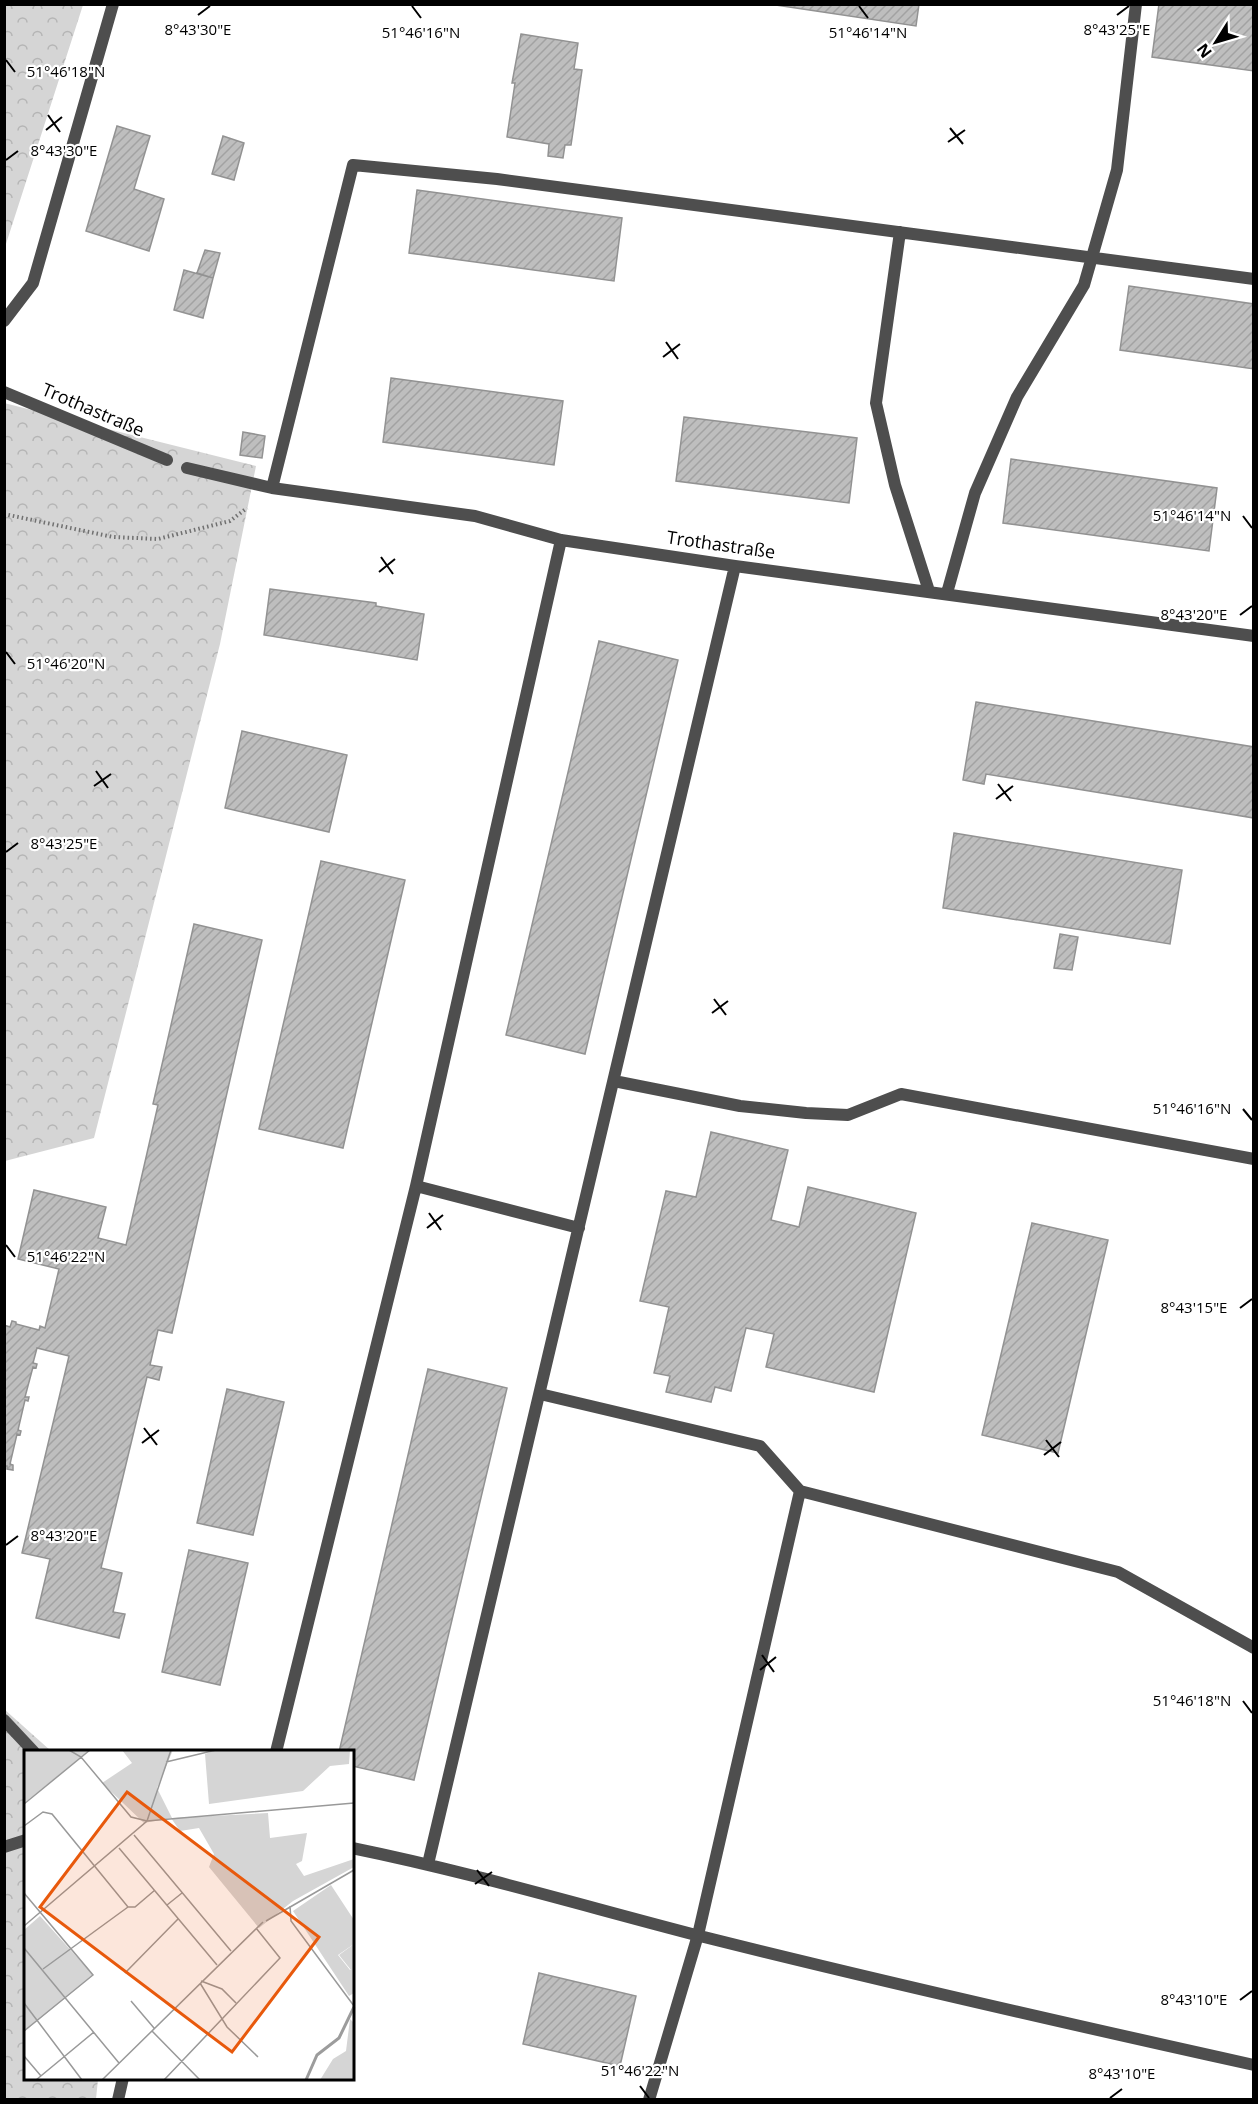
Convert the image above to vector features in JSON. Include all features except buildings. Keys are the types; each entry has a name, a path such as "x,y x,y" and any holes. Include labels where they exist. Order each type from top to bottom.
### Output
{"street":[{"path":"4,321 33,283 113,4"},
{"path":"947,593 975,493 1017,397 1084,285 1093,258 1117,170 1136,4"},
{"path":"272,488 353,165 497,179 1254,279"},
{"path":"900,232 876,403 895,485 929,591"},
{"name":"Trothastraße","path":"4,392 167,460"},
{"name":"Trothastraße","path":"187,468 272,488 475,516 561,540 735,566 1254,636"},
{"path":"276,1750 416,1186 561,540"},
{"path":"428,1864 735,566"},
{"path":"614,1081 740,1106 848,1115 901,1094 1254,1159"},
{"path":"416,1186 579,1228"},
{"path":"540,1394 760,1446 800,1491 1118,1572 1254,1648"},
{"path":"649,2100 698,1935 800,1491"},
{"path":"4,1719 32,1750"},
{"path":"4,1847 24,1841"},
{"path":"354,1848 428,1864 947,1997 1254,2065"},
{"path":"118,2100 123,2080"}],"path":[{"path":"4,514 113,537 158,539 230,521 272,488"}],"green space":[{"path":"4,5 83,5 5,247"},
{"path":"4,403 256,466 220,644 94,1138 5,1161"},
{"path":"4,1709 50,1750 24,1750 24,2080 98,2080 96,2099 5,2099"}]}
